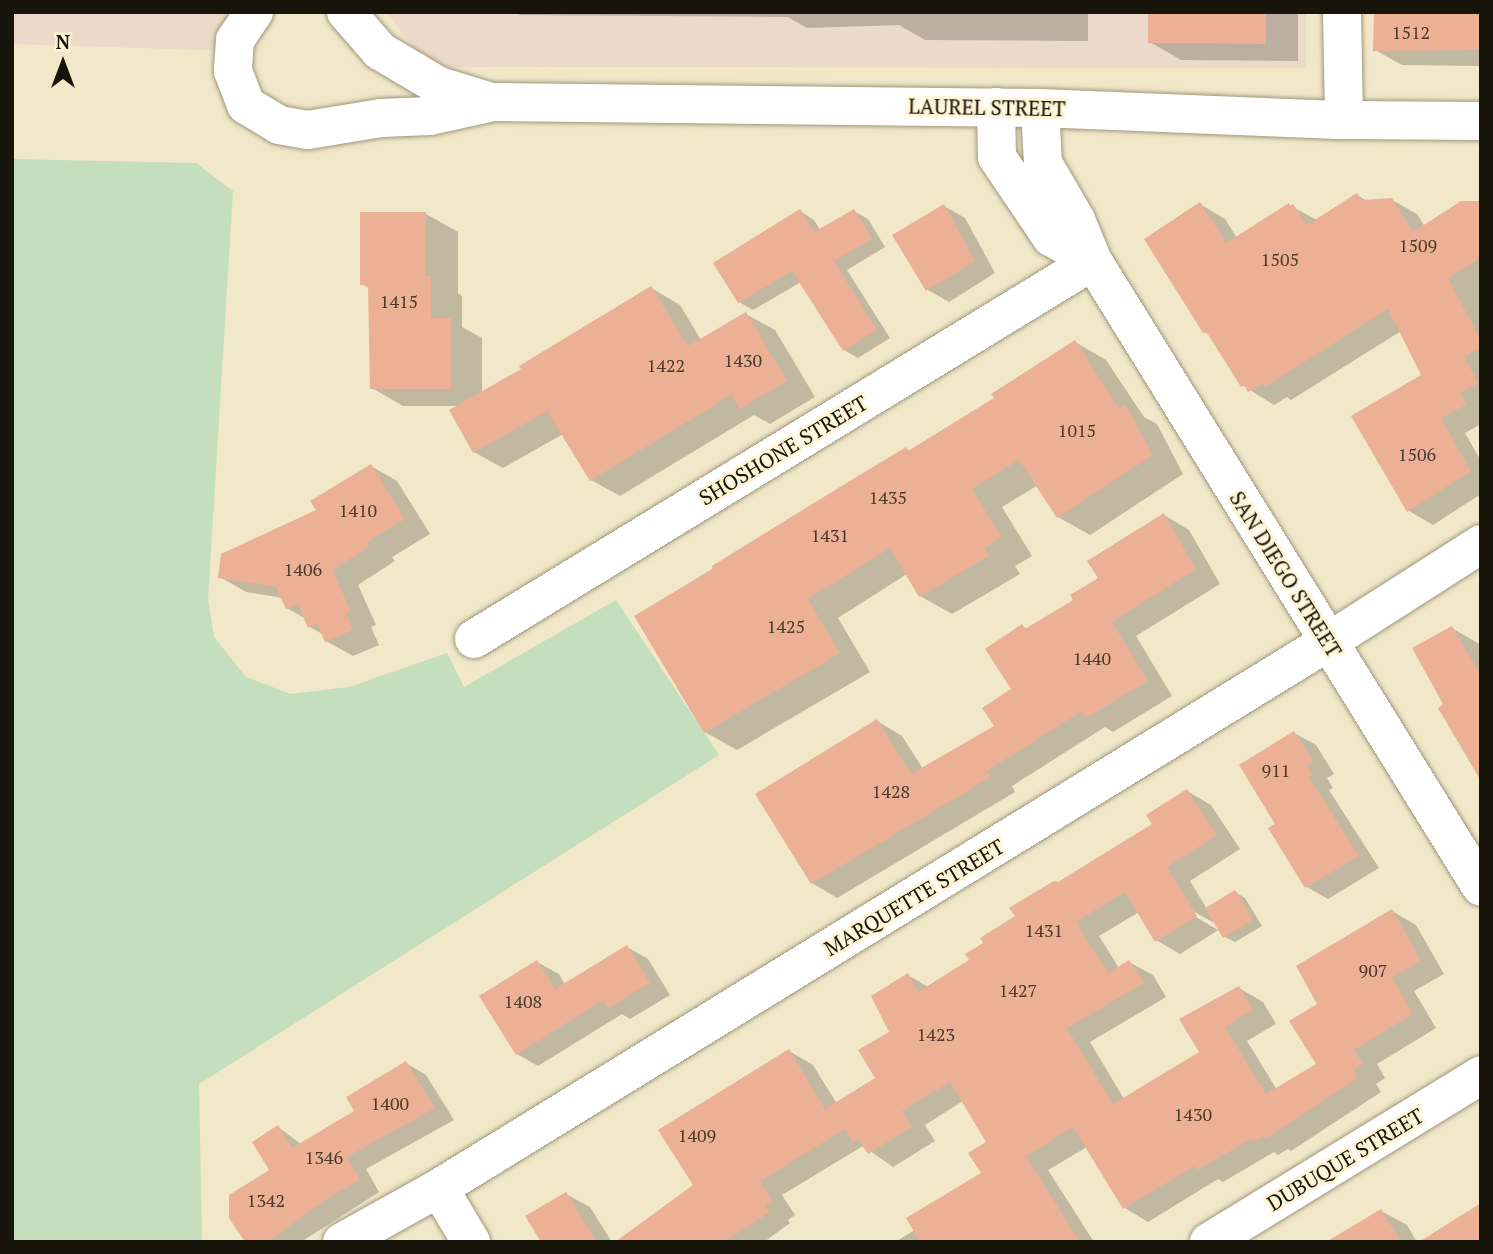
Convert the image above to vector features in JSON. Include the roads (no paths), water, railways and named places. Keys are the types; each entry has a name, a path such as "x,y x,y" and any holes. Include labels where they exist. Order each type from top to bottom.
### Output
{"street":[{"path":"254,12 235,40 233,71 246,104 279,125 308,130 381,118 430,116 493,102"},
{"path":"346,12 380,51 439,86 493,102"},
{"path":"1342,12 1344,120"},
{"name":"LAUREL STREET","path":"493,102 1040,107 1344,120 1481,121"},
{"name":"SAN DIEGO STREET","path":"996,107 997,157 1051,237 1093,261"},
{"name":"SAN DIEGO STREET","path":"1040,107 1043,163 1076,220 1093,261 1481,887"},
{"name":"SHOSHONE STREET","path":"474,639 1093,261"},
{"name":"MARQUETTE STREET","path":"342,1242 439,1188 1328,642 1481,544"},
{"name":"DUBUQUE STREET","path":"1209,1242 1481,1075"},
{"path":"439,1188 471,1242"}]}
